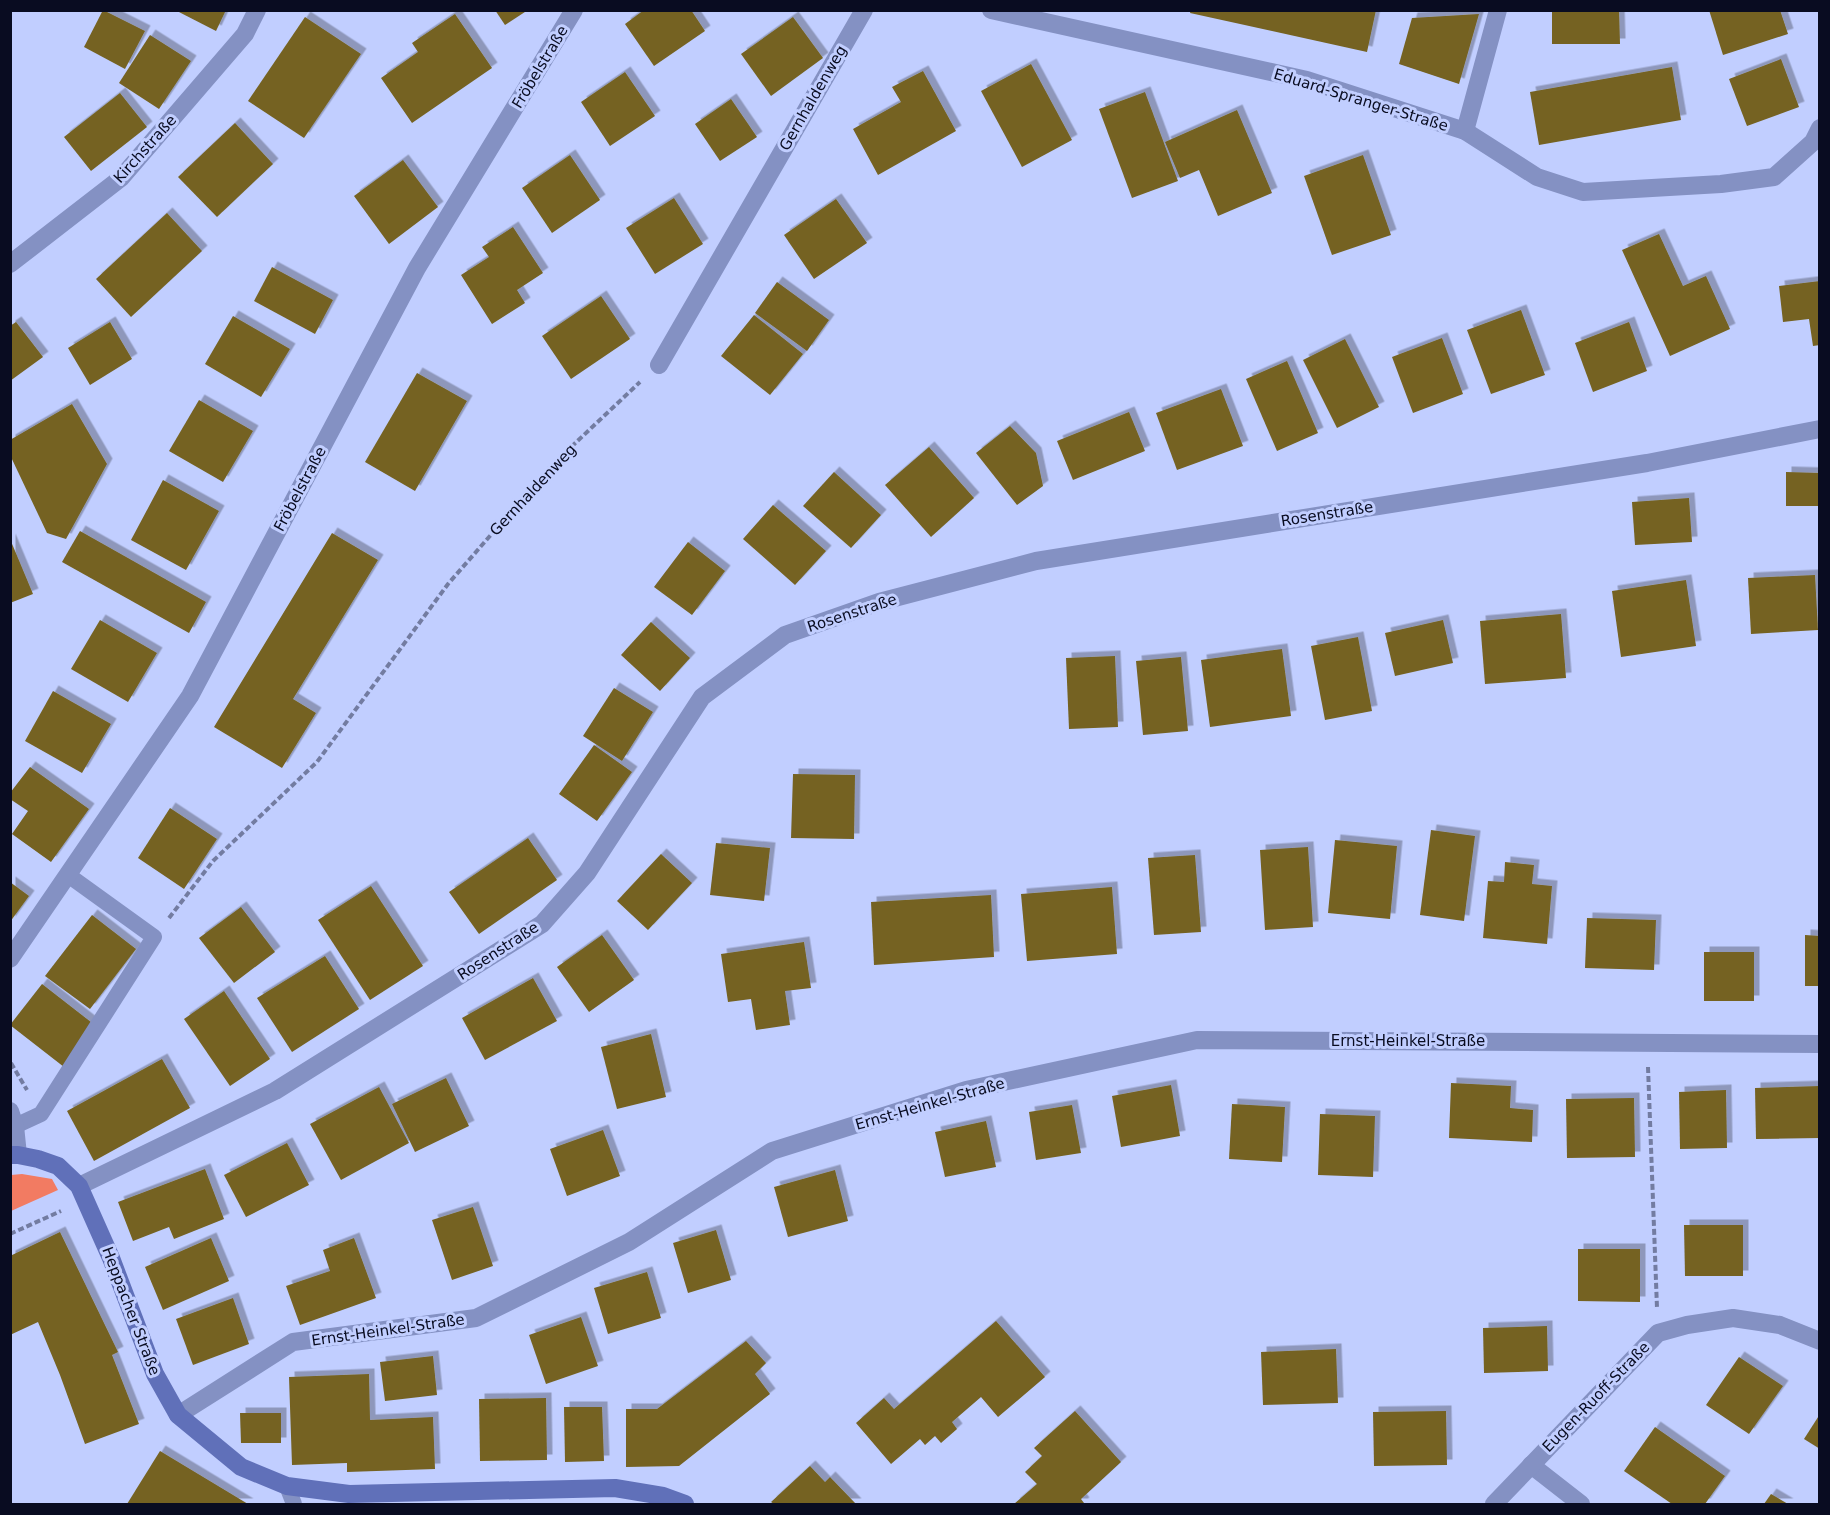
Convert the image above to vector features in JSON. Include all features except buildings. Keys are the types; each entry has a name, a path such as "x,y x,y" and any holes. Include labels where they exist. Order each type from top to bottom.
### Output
{"street":[{"name":"Kirchstraße","path":"10,264 122,178 245,34 257,10"},
{"name":"Fröbelstraße","path":"10,959 190,696 417,268 574,10"},
{"name":"Gernhaldenweg","path":"659,365 864,10"},
{"name":"Eduard-Spranger-Straße","path":"991,10 1307,80 1465,131 1537,177 1583,192 1721,184 1774,177 1813,142 1820,128"},
{"path":"1465,131 1498,10"},
{"name":"Rosenstraße","path":"83,1194 275,1091 542,924 587,873 702,697 785,635 879,602 1036,561 1647,463 1820,429"},
{"name":"Ernst-Heinkel-Straße","path":"178,1414 293,1342 476,1318 629,1242 772,1151 966,1090 1197,1040 1820,1044"},
{"name":"Heppacher Straße","path":"13,1118 14,1155 38,1159 58,1166 83,1194 111,1258 155,1374 178,1414 241,1467 287,1486 349,1494 615,1488 663,1496 685,1504"},
{"name":"Eugen-Ruoff-Straße","path":"1494,1504 1658,1333 1687,1325 1733,1318 1780,1324 1820,1341"},
{"path":"1531,1465 1581,1504"}],"lane":[{"path":"13,1118 41,1114 154,937 68,875"},
{"path":"287,1486 294,1504"}],"path":[{"name":"Gernhaldenweg","path":"154,937 213,861 317,762 448,584 552,466 659,365"},
{"path":"1648,1043 1658,1333"},
{"path":"10,1234 83,1194"}],"shaded area":[{"path":"22,1174 52,1179 58,1190 11,1211 11,1175"}]}
